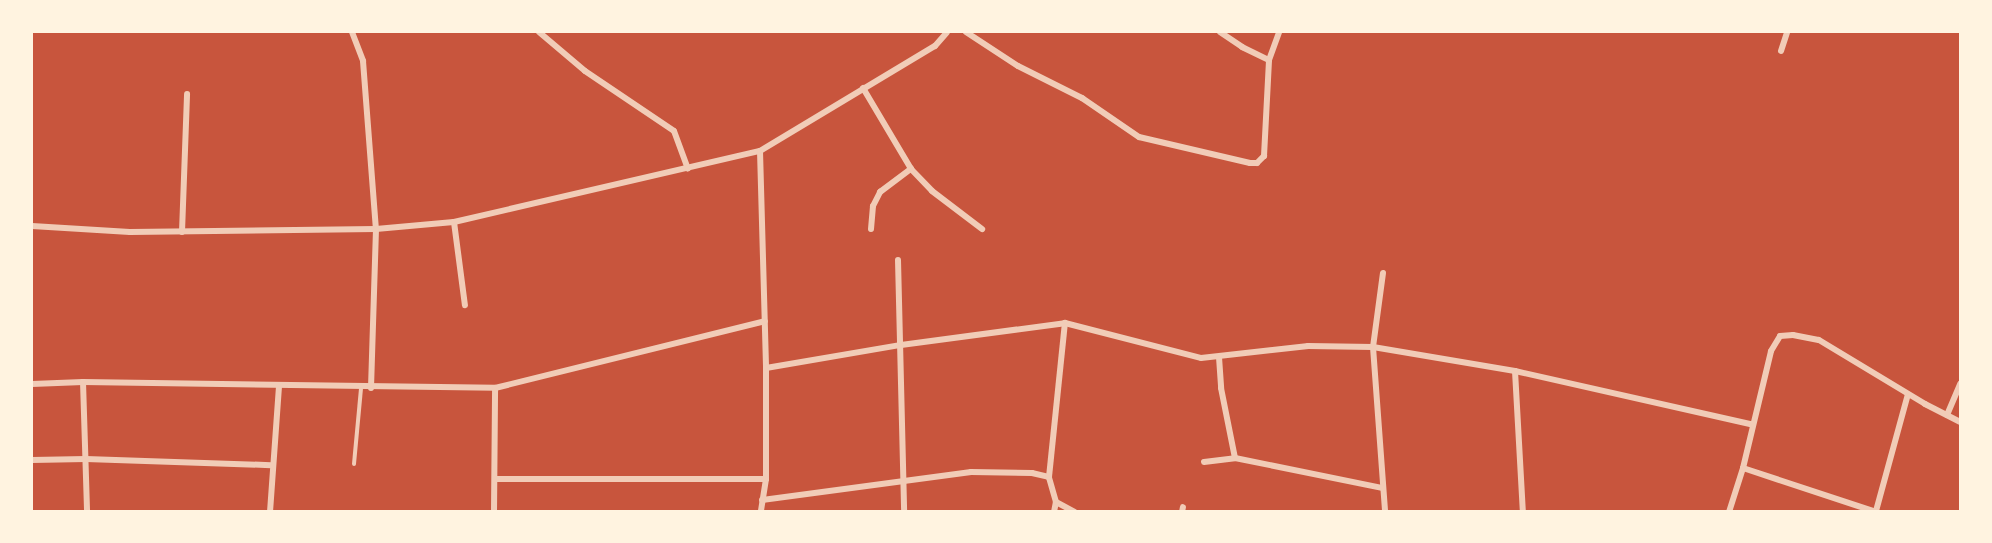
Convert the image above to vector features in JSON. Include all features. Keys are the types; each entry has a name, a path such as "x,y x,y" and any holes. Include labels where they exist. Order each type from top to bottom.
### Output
{"street":[{"path":"352,32 363,61 376,229 371,388"},
{"path":"539,32 585,71 674,131 688,169"},
{"path":"32,226 130,232 182,232 376,229 454,222 760,152 935,46 947,32"},
{"path":"966,32 1018,66 1082,98 1139,137 1250,163 1257,163 1264,156 1269,60 1279,32"},
{"path":"1220,32 1242,47 1269,60"},
{"path":"1781,51 1787,32"},
{"path":"863,88 911,170 932,191 982,229"},
{"path":"182,232 187,94"},
{"path":"760,152 766,368 766,479 761,512"},
{"path":"871,229 873,207 880,192 911,170"},
{"path":"454,222 465,305"},
{"path":"898,260 904,512"},
{"path":"1383,273 1372,347 1381,429 1385,512"},
{"path":"32,384 82,382 279,387 495,388 765,321"},
{"path":"766,368 901,345 1065,323 1189,356 1219,357 1308,346 1372,347 1515,370 1751,424"},
{"path":"1054,512 1056,502 1049,477 1065,323"},
{"path":"1729,512 1743,468 1751,424 1771,351 1780,336 1793,335 1819,340 1908,394 1960,422"},
{"path":"1219,357 1221,388 1235,458"},
{"path":"1515,370 1523,512"},
{"path":"82,382 87,512"},
{"path":"1947,415 1960,384"},
{"path":"270,512 271,465 279,387"},
{"path":"494,512 495,388"},
{"path":"1743,468 1876,511 1908,394"},
{"path":"1204,462 1235,458 1383,488"},
{"path":"32,460 86,459 271,465"},
{"path":"762,500 971,472 1032,473 1049,477"},
{"path":"496,479 766,479"},
{"path":"1056,502 1075,512"}],"lane":[{"path":"354,464 361,388"}]}
